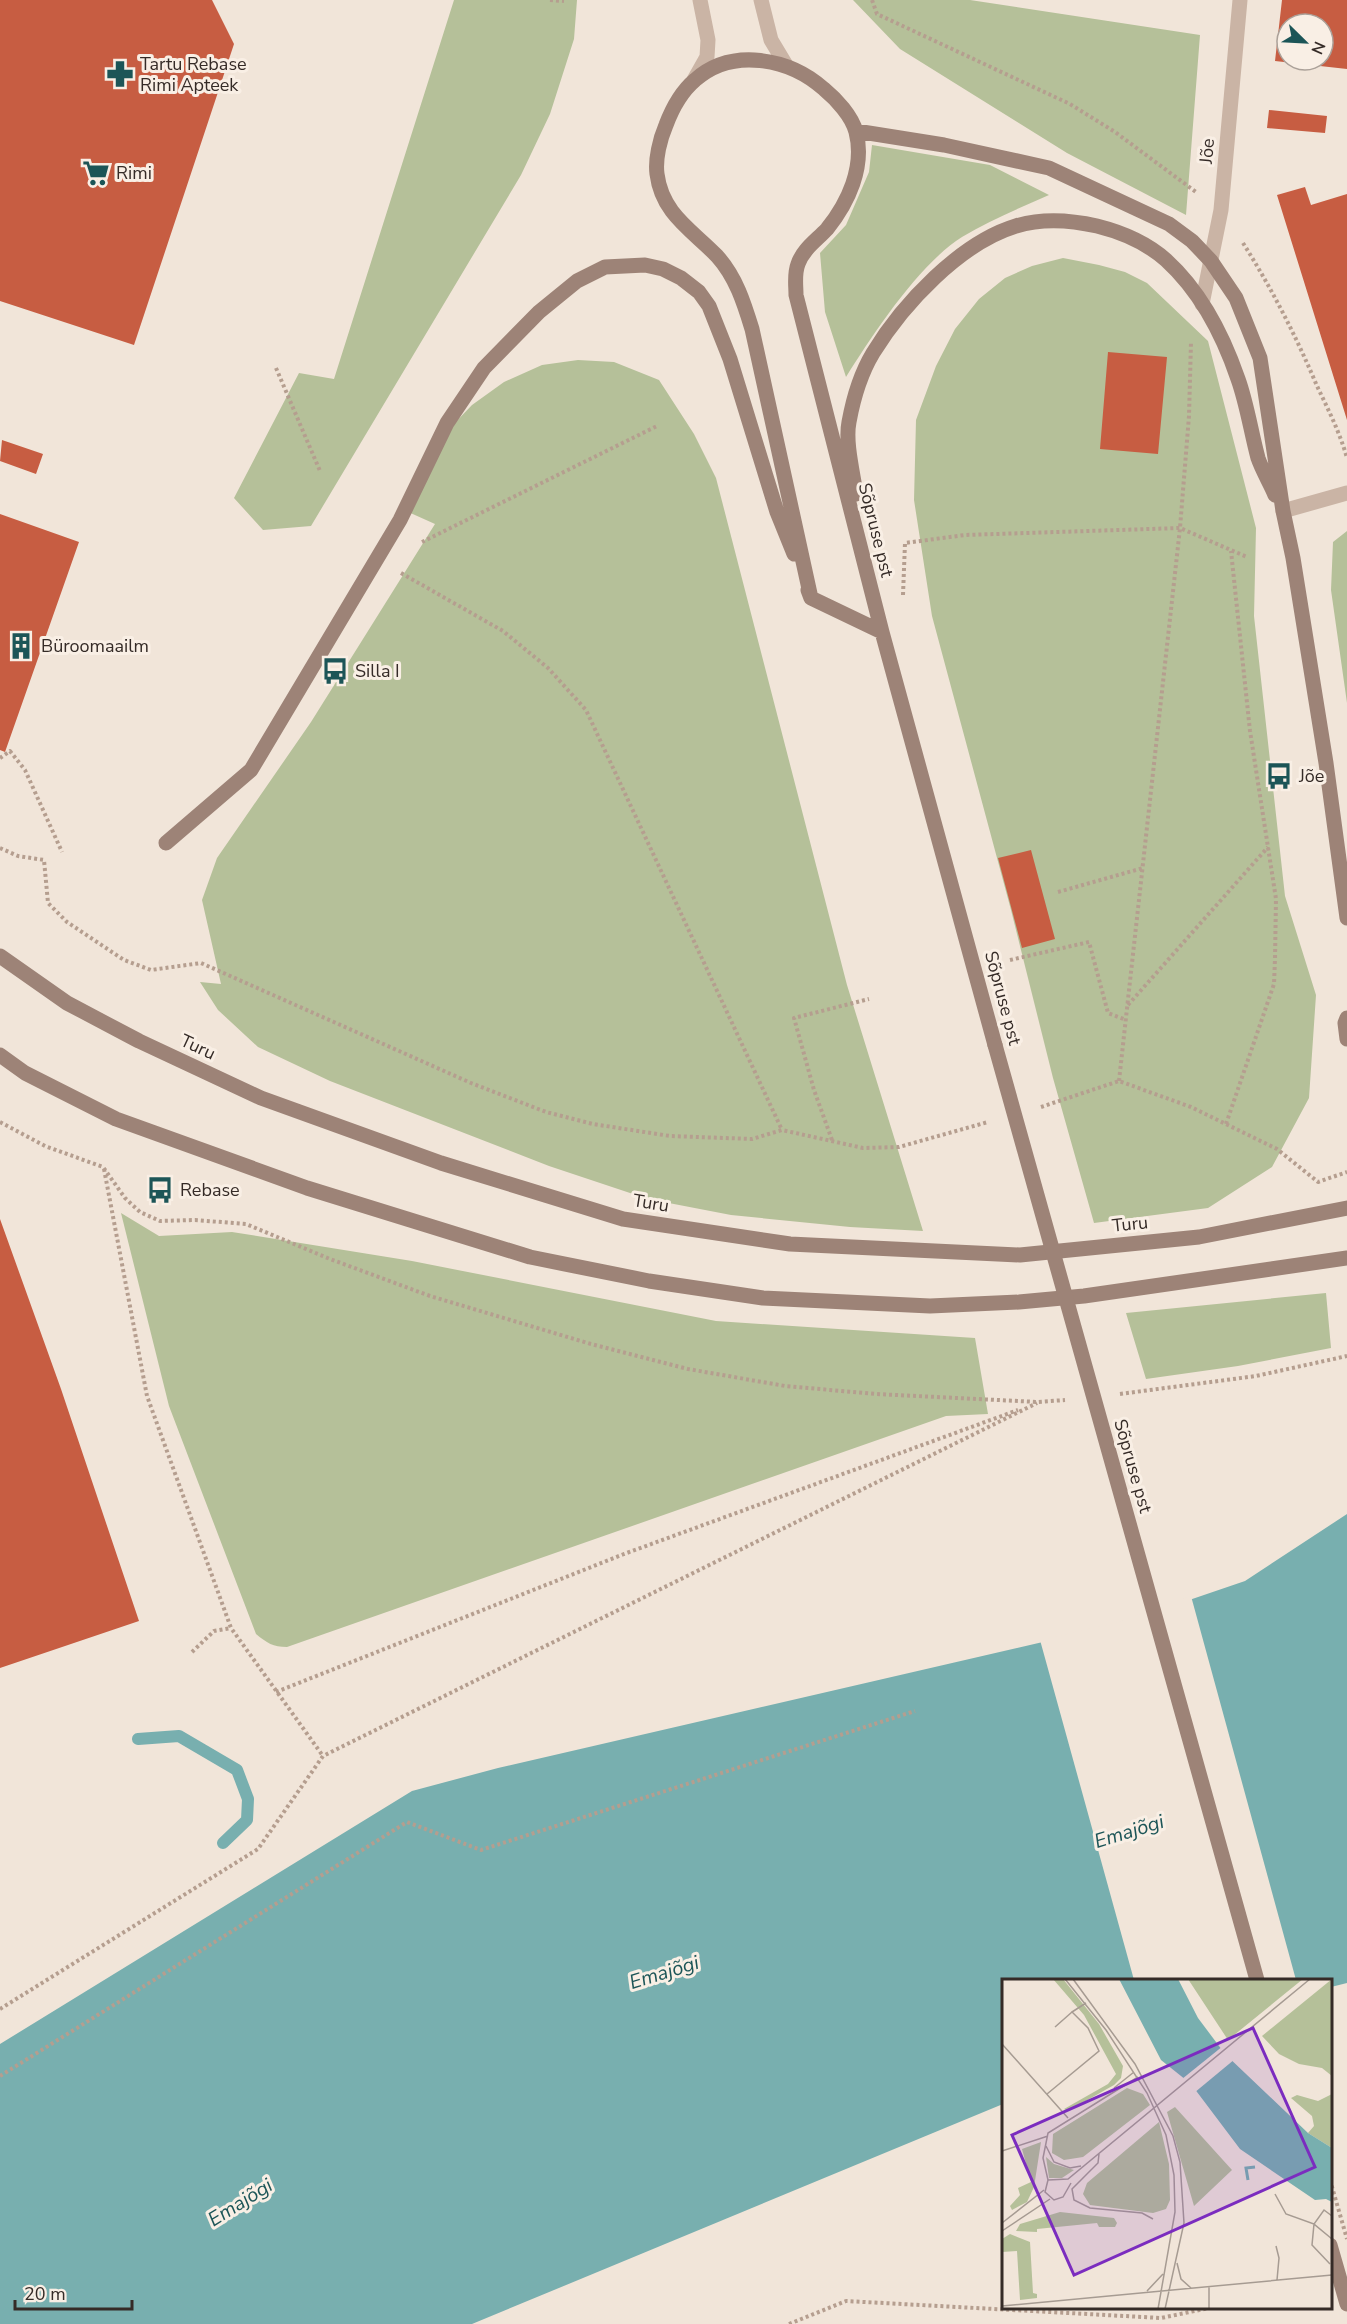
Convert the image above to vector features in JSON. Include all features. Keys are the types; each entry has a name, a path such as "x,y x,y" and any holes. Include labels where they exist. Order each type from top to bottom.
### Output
{"main road":[{"name":"Sõpruse pst","path":"811,598 752,329 740,290 718,257 677,220 661,191 656,172 660,139 672,109 694,80 718,65 734,62 770,61 786,65 815,81 841,105 856,131 858,162 850,191 826,229 804,252 798,264 795,280 796,295 882,632 995,1045 1257,1979"},
{"path":"856,131 944,145 1048,168 1169,224 1192,241 1211,261 1236,298 1260,358 1329,785 1347,918"},
{"path":"882,632 851,463 848,424 856,395 872,355 904,310 943,271 978,244 1017,226 1053,220 1110,229 1137,241 1163,258 1184,277 1213,320 1238,378 1259,460 1283,511"},
{"path":"166,843 251,770 400,520 447,423 484,368 539,312 577,281 605,267 645,265 663,269 681,278 699,292 709,306 730,359 777,512 811,598 882,632"},
{"name":"Turu","path":"0,956 67,1003 139,1041 261,1098 441,1163 623,1219 790,1244 1020,1255 1199,1237 1347,1208"},
{"path":"1347,1018 1345,1023 1347,1039"},
{"path":"0,1055 25,1073 116,1119 307,1188 530,1257 649,1281 763,1298 930,1306 1084,1296 1347,1258"},
{"path":"1332,2252 1347,2304"}],"street":[{"name":"Sõpruse pst","path":"694,80 707,57 708,40 700,0"},
{"path":"761,0 771,40 786,65"},
{"name":"Jõe","path":"1202,304 1221,210 1240,0"},
{"path":"1283,511 1347,493"}],"path":[{"path":"550,0 564,1"},
{"path":"872,0 877,14"},
{"path":"1119,1081 1180,528 1189,416 1191,339"},
{"path":"276,368 321,471"},
{"path":"417,545 657,426"},
{"path":"905,543 965,535 1180,528 1247,557"},
{"path":"1226,1124 1274,984 1276,899 1250,731 1231,550"},
{"path":"399,572 503,631 548,668 586,710 782,1130"},
{"path":"0,758 10,751 25,770 62,852"},
{"path":"1127,1006 1268,847"},
{"path":"0,848 18,856 44,860 48,903 67,922 124,960 151,970 201,963 471,1083 546,1112 592,1124 670,1136 752,1139 782,1130 863,1148 899,1147 989,1121"},
{"path":"1058,892 1143,868"},
{"path":"1010,960 1089,942 1108,1013 1126,1020"},
{"path":"832,1141 814,1090 794,1018 869,999"},
{"path":"1034,1109 1119,1081 1191,1107 1277,1149 1318,1182 1347,1172"},
{"path":"0,1122 45,1146 103,1167 125,1198 140,1212 160,1221 195,1220 246,1224 330,1259 430,1296 677,1367 796,1387 876,1394 1038,1402 1072,1399"},
{"path":"103,1167 147,1396 231,1628 323,1756"},
{"path":"1117,1394 1256,1376 1347,1356"},
{"path":"276,1692 624,1554 1038,1402"},
{"path":"0,2009 258,1849 323,1756 1038,1402"},
{"path":"192,1652 214,1631 231,1628"},
{"path":"0,2076 407,1822 481,1850 915,1711"},
{"path":"1332,2187 1347,2239"},
{"path":"789,2324 846,2301 1161,2318 1200,2309"}],"green space":[{"path":"454,0 577,0 574,39 550,114 521,175 311,526 263,530 234,498 299,373 334,379"},
{"path":"853,0 970,0 1200,35 1186,215 1067,153 900,49"},
{"path":"872,145 990,165 1049,195 983,225 946,249 898,301 846,377 825,312 820,253 846,225 869,172"},
{"path":"1063,258 1125,272 1147,283 1208,341 1256,528 1254,616 1285,896 1316,995 1309,1098 1272,1167 1208,1208 1094,1223 1053,1078 1011,910 932,616 914,500 916,420 936,366 955,329 979,299 1005,278 1032,266"},
{"path":"578,360 614,362 659,380 694,434 716,478 847,985 923,1231 850,1227 731,1215 648,1199 549,1166 330,1081 258,1047 218,1010 200,982 221,984 202,900 217,858 311,722 435,524 406,511 449,429 472,405 504,382 542,365"},
{"path":"1347,531 1347,703 1331,590 1333,542"},
{"path":"121,1213 159,1236 232,1232 412,1261 716,1321 975,1338 988,1414 946,1416 287,1647 278,1646 256,1634 169,1406"},
{"path":"1326,1293 1331,1348 1238,1366 1146,1379 1126,1313"}],"water":[{"name":"Emajõgi","path":"1347,1514 1347,1983 1332,1987 1332,1979 1002,1979 1002,2104 472,2324 0,2324 0,2044 412,1791 498,1768 1116,1625 1245,1581"}],"pier":[{"path":"1191,1596 1296,1979 1134,1979 1040,1640 1115,1623"}],"building":[{"name":"Rimi","path":"0,0 212,0 234,44 134,345 0,301"},
{"path":"1282,0 1347,0 1347,69 1335,68 1335,12 1281,12"},
{"path":"1269,110 1327,116 1325,133 1267,128"},
{"path":"1305,187 1311,205 1347,194 1347,420 1277,195"},
{"path":"1108,352 1167,357 1158,454 1100,449"},
{"path":"2,440 43,454 36,474 0,461"},
{"name":"Büroomaailm","path":"0,514 79,542 5,752 0,750"},
{"path":"1031,850 1055,939 1022,948 998,858"},
{"path":"0,1219 61,1389 139,1621 0,1668"}],"waterway":[{"path":"138,1739 179,1736 237,1770 248,1799 247,1820 223,1843"}],"place":[{"name":"Tartu Rebase Rimi Apteek","path":"120,74"},
{"name":"Rimi","path":"96,173"},
{"name":"Büroomaailm","path":"21,646"},
{"name":"Silla I","path":"335,671"},
{"name":"Jõe","path":"1279,776"},
{"name":"Rebase","path":"160,1190"}]}
